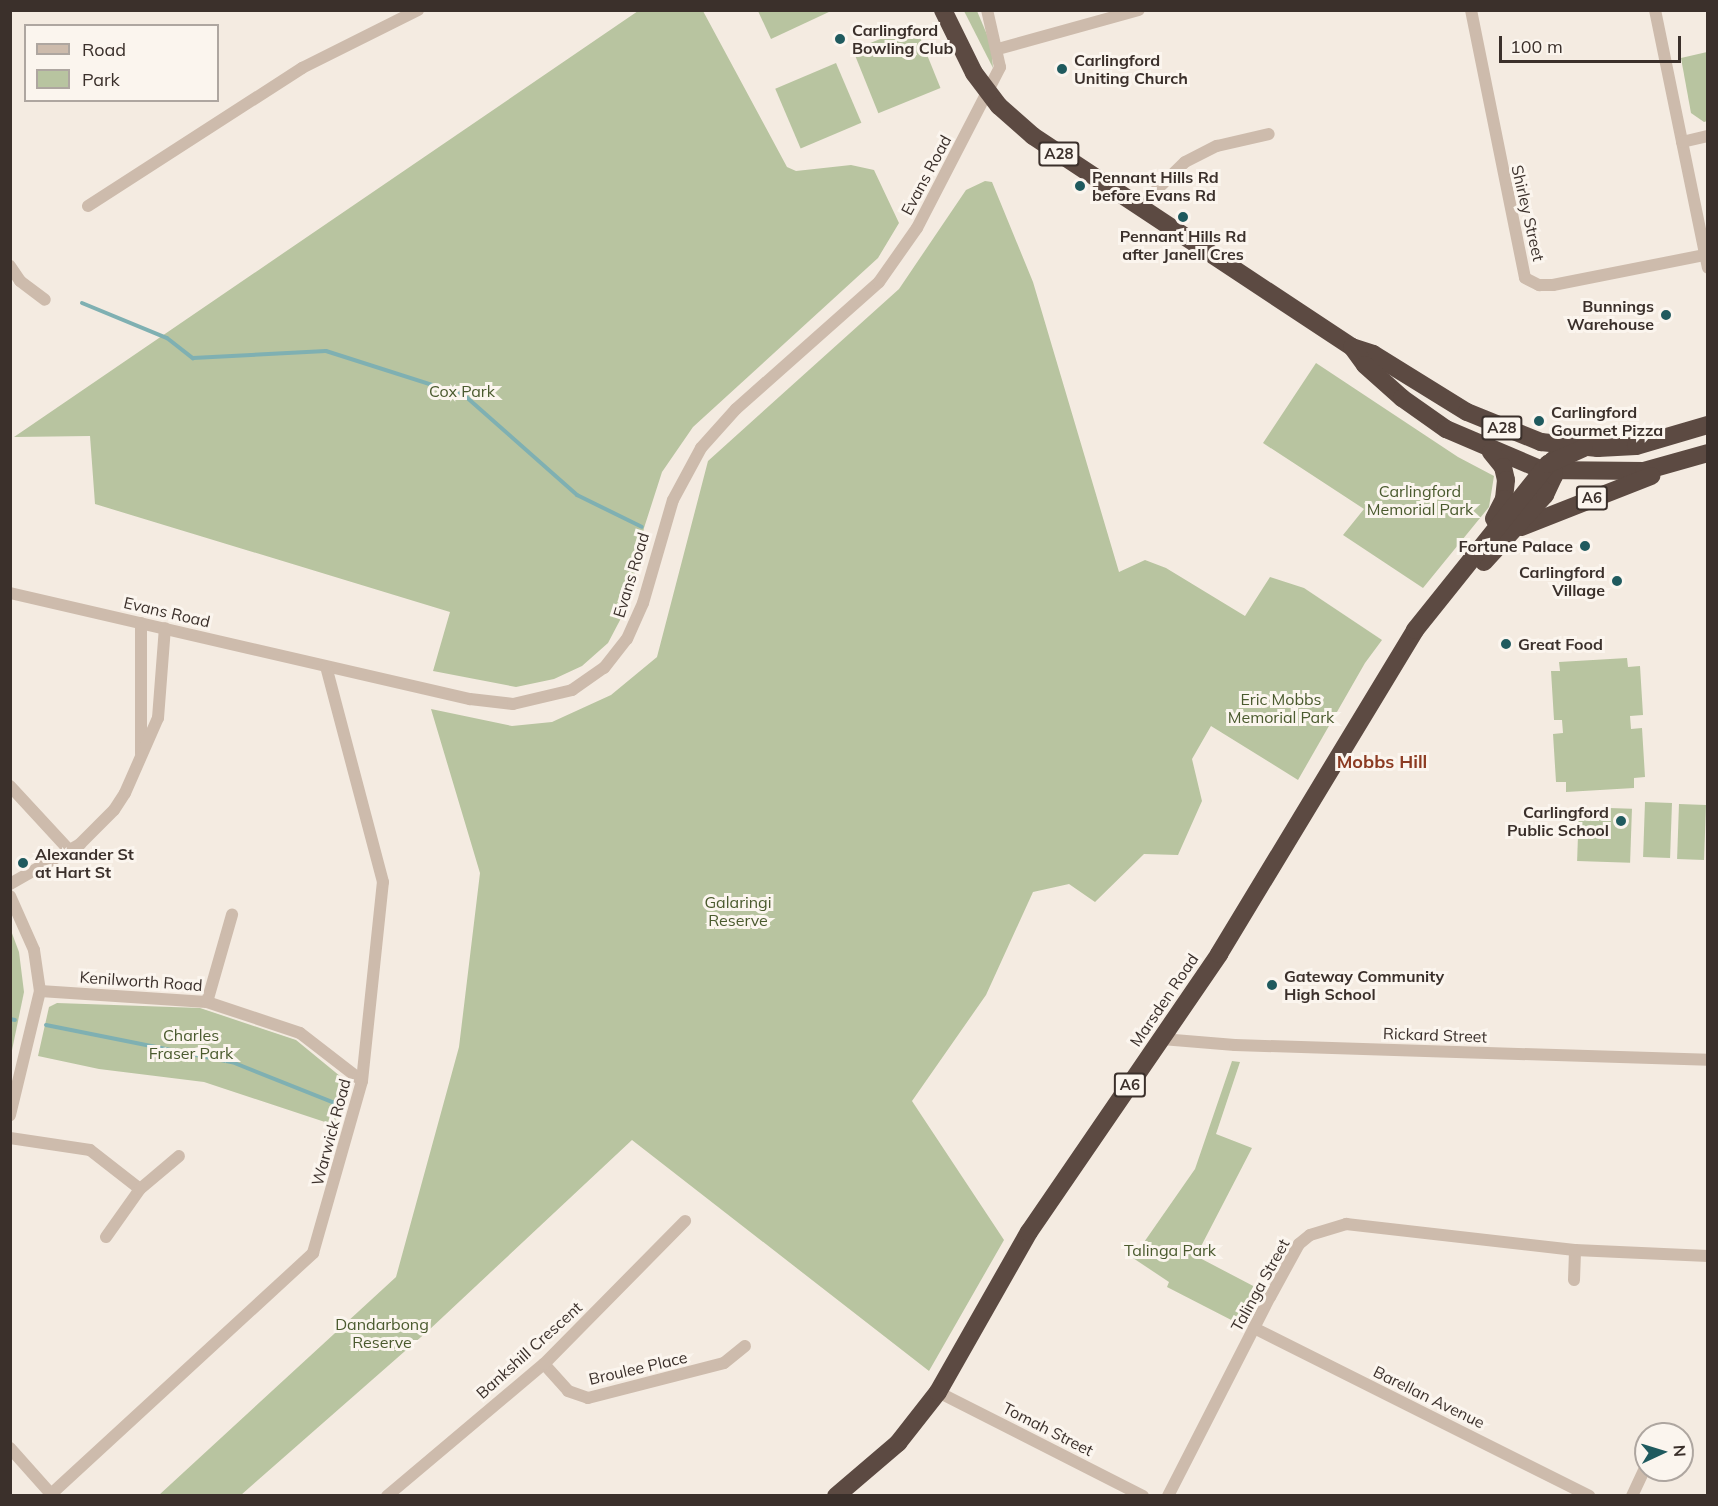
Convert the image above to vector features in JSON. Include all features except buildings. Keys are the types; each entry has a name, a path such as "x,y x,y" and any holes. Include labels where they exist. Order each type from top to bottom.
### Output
{"highway":[{"name":"A28","path":"943,10 987,91 1033,136 1352,347 1373,354 1451,403 1526,437 1584,448 1636,446 1707,425"},
{"name":"A28","path":"1352,347 1365,365 1402,398 1446,429 1489,450 1550,467 1617,473 1670,464 1707,454"},
{"path":"1451,403 1481,430 1550,467 1584,448"},
{"path":"1486,541 1506,486 1503,466 1489,450"},
{"name":"A6","path":"1514,531 1561,509 1647,479 1670,464"},
{"name":"Marsden Road","path":"1402,656 1422,639 1545,495 1550,467"},
{"name":"Marsden Road","path":"836,1496 898,1443 938,1392 1029,1232 1228,939 1402,656 1415,630 1486,541 1550,467"}],"street":[{"path":"88,206 302,68 418,10"},
{"path":"987,10 998,50 1139,10"},
{"name":"Shirley Street","path":"1470,10 1526,278 1539,285 1552,285 1705,255"},
{"path":"1655,10 1707,268"},
{"name":"Evans Road","path":"10,593 456,697 513,704 572,690 604,668 617,654 636,621 673,500 701,448 736,409 863,297 893,265 930,204 1000,67 998,50"},
{"path":"1139,207 1185,162 1217,146 1269,134"},
{"path":"1682,142 1707,136"},
{"path":"10,266 20,281 45,300"},
{"path":"139,766 144,705 141,623"},
{"path":"10,884 70,851 114,810 139,766 158,718 165,628"},
{"name":"Warwick Road","path":"50,1495 313,1253 362,1081 384,882 326,667"},
{"path":"10,786 70,851"},
{"path":"10,896 34,950 40,990 10,1115"},
{"path":"207,1002 232,915"},
{"name":"Kenilworth Road","path":"40,990 207,1002 300,1033 362,1081"},
{"name":"Rickard Street","path":"1162,1039 1235,1045 1707,1060"},
{"path":"10,1137 90,1150 140,1190"},
{"path":"106,1237 140,1190 179,1156"},
{"name":"Bankshill Crescent","path":"387,1496 544,1364 685,1221"},
{"name":"Talinga Street","path":"1168,1496 1299,1244 1310,1235 1333,1226 1364,1226 1575,1250 1707,1256"},
{"path":"1574,1280 1575,1250"},
{"name":"Barellan Avenue","path":"1254,1328 1589,1496"},
{"name":"Broulee Place","path":"544,1364 568,1391 588,1398 724,1364 745,1346"},
{"name":"Tomah Street","path":"938,1392 1142,1495"},
{"path":"10,1448 50,1495"},
{"path":"1632,1496 1639,1482"}],"green space":[{"path":"758,10 831,11 771,39"},
{"name":"Cox Park","path":"638,11 703,11 787,167 796,171 851,165 874,170 899,223 878,258 693,427 662,472 644,528 629,603 608,643 582,666 554,679 516,687 433,671 450,612 95,504 90,436 14,437"},
{"path":"964,11 977,11 991,44 993,68"},
{"path":"915,25 940,88 878,113 853,50"},
{"path":"1707,52 1707,121 1704,122 1691,113 1681,58"},
{"path":"836,63 861,123 801,149 775,89"},
{"name":"Galaringi Reserve","path":"985,181 992,182 1033,282 1119,572 1145,560 1166,568 1245,616 1270,577 1304,588 1382,640 1365,663 1298,780 1211,726 1192,759 1202,801 1178,855 1144,854 1095,902 1069,884 1033,892 986,995 912,1101 1004,1240 929,1371 632,1140 429,1330 241,1495 159,1495 396,1277 459,1047 480,873 431,709 512,726 552,722 611,695 657,657 708,461 899,289 966,190"},
{"name":"Carlingford Memorial Park","path":"1316,363 1458,457 1494,476 1489,507 1423,588 1343,535 1364,509 1263,443"},
{"path":"1627,658 1628,667 1640,666 1643,715 1630,716 1631,729 1642,728 1645,777 1634,778 1634,788 1566,792 1566,782 1556,782 1553,734 1563,733 1562,720 1554,720 1551,671 1560,671 1559,662"},
{"path":"1645,802 1672,803 1670,858 1643,857"},
{"path":"1679,804 1706,805 1704,860 1677,859"},
{"path":"1579,807 1632,809 1630,863 1577,861"},
{"path":"10,928 19,952 24,992 11,1055"},
{"name":"Charles Fraser Park","path":"57,1003 200,1008 296,1040 346,1081 334,1125 204,1082 99,1069 38,1056 49,1007"},
{"name":"Talinga Park","path":"1232,1061 1240,1062 1216,1134 1252,1148 1196,1256 1259,1289 1241,1325 1167,1287 1169,1282 1133,1258 1195,1169"}],"waterway":[{"path":"82,303 167,338 193,358 326,351 464,395 577,495 642,527"},
{"path":"10,1019 15,1020"},
{"path":"46,1025 232,1062 337,1104"}],"place":[{"name":"Carlingford Bowling Club","path":"840,39"},
{"name":"Carlingford Uniting Church","path":"1062,69"},
{"name":"Pennant Hills Rd before Evans Rd","path":"1080,186"},
{"name":"Pennant Hills Rd after Janell Cres","path":"1183,217"},
{"name":"Bunnings Warehouse","path":"1666,315"},
{"name":"Carlingford Gourmet Pizza","path":"1539,421"},
{"name":"Fortune Palace","path":"1585,546"},
{"name":"Carlingford Village","path":"1617,581"},
{"name":"Great Food","path":"1506,644"},
{"name":"Carlingford Public School","path":"1621,821"},
{"name":"Alexander St at Hart St","path":"23,863"},
{"name":"Gateway Community High School","path":"1272,985"}],"district":[{"name":"Mobbs Hill","path":"1382,762"}],"park label":[{"name":"Eric Mobbs Memorial Park","path":"1281,708"},
{"name":"Dandarbong Reserve","path":"382,1333"}]}
